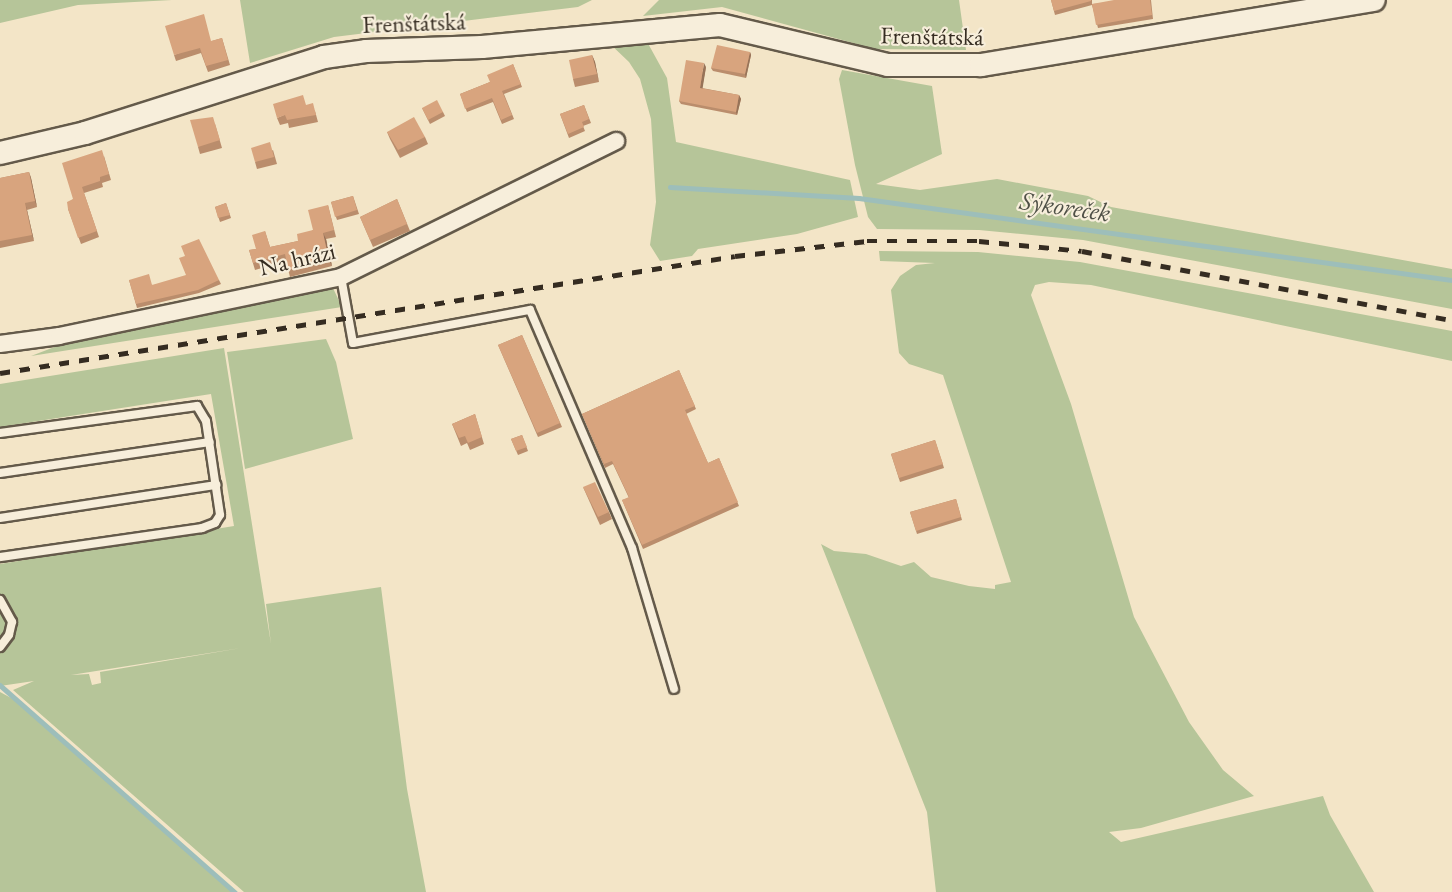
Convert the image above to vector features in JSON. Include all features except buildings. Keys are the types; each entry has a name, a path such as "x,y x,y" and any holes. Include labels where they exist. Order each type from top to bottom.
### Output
{"main road":[{"name":"Frenštátská","path":"0,153 85,133 338,54 498,46 635,30 736,26 872,62 936,67 994,64 1294,8 1374,0"}],"street":[{"name":"Na hrázi","path":"0,344 59,336 341,277 616,141"}],"lane":[{"path":"341,277 353,342 530,310 632,548 674,689"},
{"path":"0,433 197,406 204,412 220,515 215,523 202,528 0,557"},
{"path":"0,473 210,442"},
{"path":"0,518 216,485"},
{"path":"0,600 12,622 9,635 0,648"}],"green space":[{"path":"0,0 172,0 78,5 0,23"},
{"path":"240,0 592,0 578,7 334,37 250,63"},
{"path":"659,0 959,0 966,50 875,49 722,7 643,16"},
{"path":"645,38 667,78 676,142 850,180 858,217 797,234 698,249 692,256 660,261 650,245 656,202 651,119 640,79 629,62 608,42"},
{"path":"842,70 932,86 942,154 876,184 920,190 997,179 1088,196 1111,207 1452,269 1452,309 1083,240 979,230 877,229 868,217 855,165 839,79"},
{"path":"879,251 978,252 1080,262 1452,331 1452,361 1091,285 1049,282 1035,285 1031,295 1071,404 1134,617 1189,722 1223,770 1254,796 1141,828 1109,832 1121,842 1323,796 1330,815 1374,892 936,892 927,812 821,544 834,551 866,554 901,566 914,562 931,577 969,586 995,589 995,585 1011,582 943,375 909,364 899,353 891,290 900,276 916,265 935,263 880,261"},
{"path":"331,284 342,307 31,356 99,330"},
{"path":"326,339 336,362 353,439 245,469 227,352"},
{"path":"224,348 271,644 266,604 381,587 407,789 426,892 244,892 13,690 34,681 0,686 0,564 234,526 211,394 0,427 0,384","holes":["241,648 100,672 101,683 92,685 89,674 71,675"]},
{"path":"0,692 13,699 235,892 0,892"}],"waterway":[{"name":"Sýkoreček","path":"670,187 859,198 1452,280"},
{"path":"0,685 235,892"}],"railway":[{"path":"0,373 735,256 867,241 979,241 1082,251 1452,320"}]}
